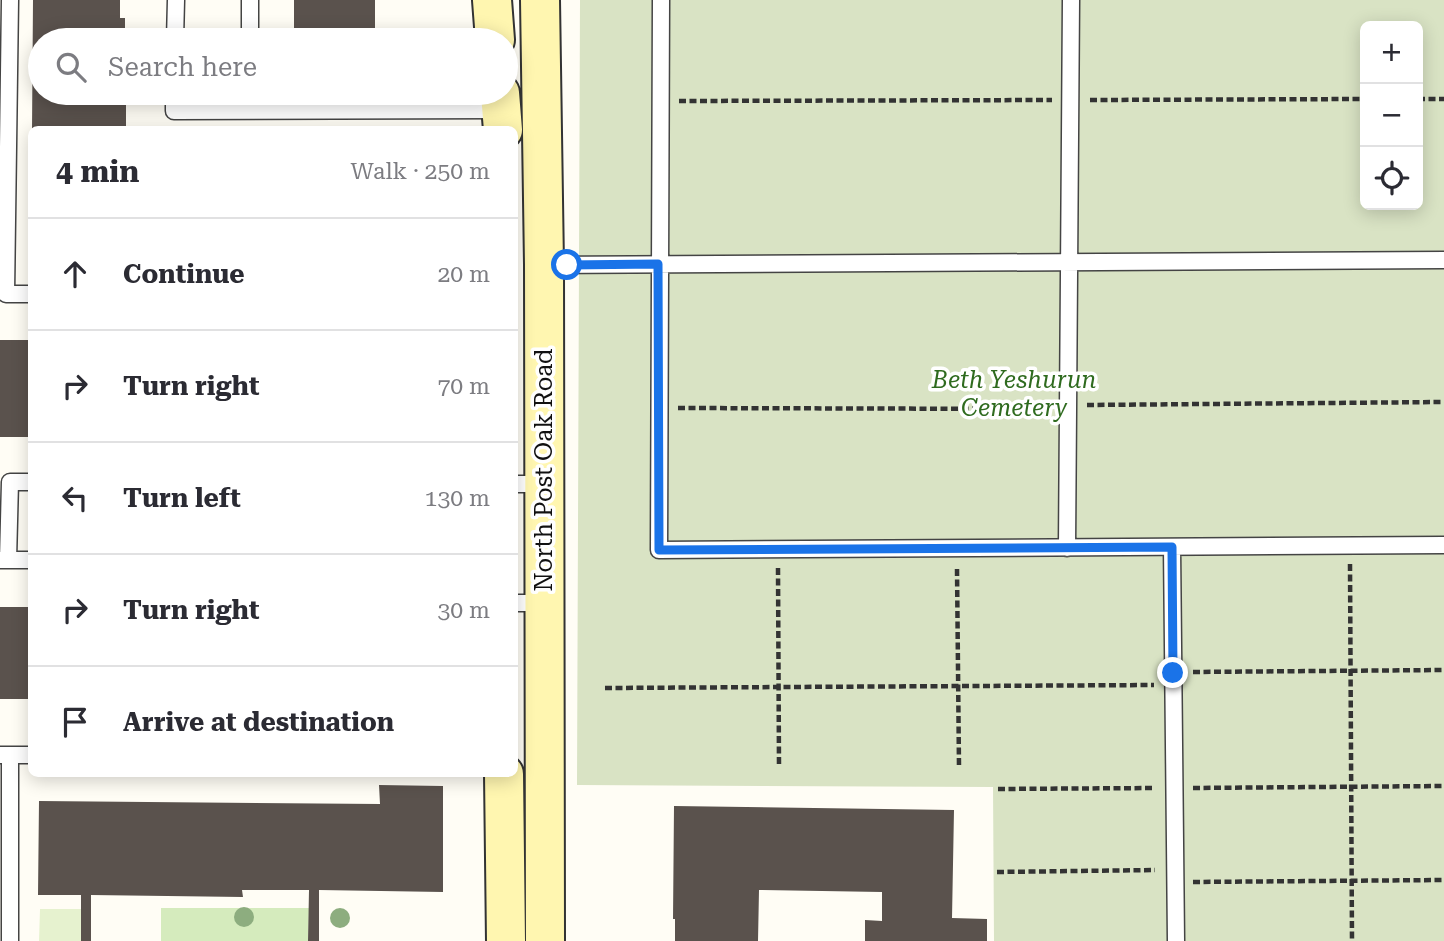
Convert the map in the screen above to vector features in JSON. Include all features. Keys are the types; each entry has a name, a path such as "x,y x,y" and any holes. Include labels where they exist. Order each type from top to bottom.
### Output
{"main road":[{"path":"492,0 494,28"},
{"name":"North Post Oak Road","path":"540,0 544,265 529,484 529,603 545,941"},
{"path":"504,777 506,941"}],"lane":[{"path":"10,0 6,294 28,294"},
{"path":"175,28 176,0"},
{"path":"250,0 250,28"},
{"path":"661,0 659,550 1444,545"},
{"path":"1068,548 1071,0"},
{"path":"174,105 174,111 220,105"},
{"path":"351,105 502,111"},
{"path":"544,265 1444,260"},
{"path":"28,482 10,482 4,560 28,560"},
{"path":"1172,547 1176,941"},
{"path":"10,941 5,755 28,755"}],"path":[{"path":"1085,100 1360,99"},
{"path":"1423,99 1444,99"},
{"path":"674,101 1053,100"},
{"path":"1083,405 1444,402"},
{"path":"677,408 1049,409"},
{"path":"1350,563 1352,941"},
{"path":"778,565 779,767"},
{"path":"957,565 959,768"},
{"path":"1188,672 1444,670"},
{"path":"605,688 1155,685"},
{"path":"1189,788 1444,786"},
{"path":"998,789 1156,788"},
{"path":"997,872 1156,870"},
{"path":"1190,882 1444,880"}],"green space":[{"name":"Beth Yeshurun Cemetery","path":"580,0 1444,0 1444,941 994,941 993,787 577,785"},
{"path":"161,908 309,908 308,941 161,941"},
{"path":"40,909 81,909 81,941 39,941"}],"building":[{"path":"33,0 120,0 120,18 125,18 125,28 33,28"},
{"path":"294,0 375,0 375,28 294,28"},
{"path":"32,105 126,105 126,126 32,126"},
{"path":"0,340 28,340 28,437 0,437"},
{"path":"0,607 28,607 28,699 0,699"},
{"path":"379,785 443,786 443,892 319,890 319,941 308,941 309,890 242,890 243,897 91,895 91,941 81,941 81,895 38,895 39,801 380,804"},
{"path":"674,806 954,810 952,918 987,919 987,941 865,941 865,920 882,921 882,892 759,890 758,941 675,941"}],"route":[{"path":"567,265 658,264 659,550 1172,547 1173,673"}]}
